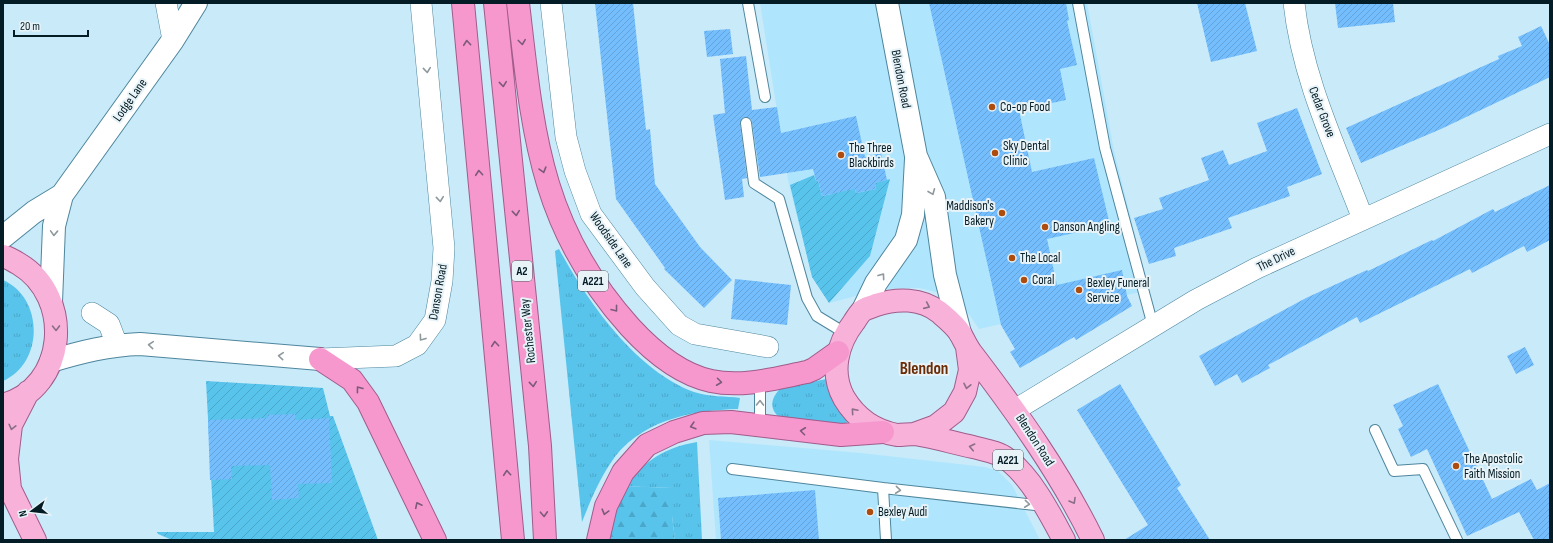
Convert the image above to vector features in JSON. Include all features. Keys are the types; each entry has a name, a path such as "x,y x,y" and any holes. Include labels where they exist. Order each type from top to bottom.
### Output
{"highway":[{"path":"463,3 513,540"},
{"name":"Rochester Way","path":"495,3 540,446 545,540"},
{"name":"A221","path":"518,3 530,109 538,152 553,201 563,228 593,281 617,312 641,339 683,371 712,381 729,383 760,381 807,372 814,369 842,343"},
{"path":"320,359 352,380 368,402 435,540"},
{"name":"A221","path":"598,540 606,506 623,472 647,445 674,432 703,423 731,422 841,435 883,432"}],"main road":[{"path":"3,256 28,270 41,284 51,302 56,323 56,342 51,361 45,372 28,392 11,425 7,459 10,489 34,540"},
{"name":"Blendon Road","path":"963,340 970,370 965,392 954,412 936,426 914,434 899,435 883,432 868,424 854,413 844,397 838,378 842,343 863,310 888,302 911,300 926,304 937,310 963,340 1015,410 1075,504 1093,540"},
{"path":"3,405 28,392"},
{"name":"Blendon Road","path":"914,434 991,451 1007,459 1026,479 1046,506 1064,540"}],"street":[{"path":"166,3 173,40"},
{"name":"Lodge Lane","path":"51,302 54,226 62,195 173,40 196,3"},
{"name":"Danson Road","path":"51,361 87,350 117,345 140,344 320,359 396,356 417,345 435,320 442,281 444,248 421,3"},
{"name":"Woodside Lane","path":"551,3 566,137 575,171 591,214 645,287 679,325 695,334 768,347"},
{"name":"Blendon Road","path":"887,3 916,156 934,197 945,275 963,340"},
{"name":"Cedar Grove","path":"1294,3 1296,25 1307,71 1363,219"},
{"name":"The Drive","path":"1015,410 1196,300 1257,268 1550,134"},
{"name":"Blendon Road","path":"863,310 876,283 906,240 913,214 916,156"},
{"name":"Lodge Lane","path":"3,237 34,212 62,195"},
{"path":"92,313 109,324 117,345"}],"lane":[{"path":"748,3 765,96"},
{"path":"1078,3 1105,148 1153,326"},
{"path":"746,123 754,183 779,199 807,298 817,316 842,343"},
{"path":"760,381 760,425"},
{"path":"1375,430 1394,471 1422,469 1457,540"},
{"path":"732,469 882,488 1046,506"},
{"path":"882,488 886,540"}],"shaded area":[{"path":"760,3 1087,3 1114,151 1149,290 979,329 957,297 919,288 883,289 829,303 812,277 788,180"},
{"name":"Bexley Audi","path":"709,440 861,453 985,467 998,471 1012,485 1040,540 716,540"}],"green space":[{"path":"814,175 816,181 818,180 822,196 832,194 854,184 856,193 876,189 875,183 890,179 870,256 829,303 812,277 790,185"},
{"path":"559,249 570,269 599,312 615,332 652,368 673,382 699,394 740,398 738,409 702,412 684,416 666,421 635,437 621,449 610,464 594,492 582,522 555,251"},
{"path":"3,280 16,289 26,301 32,315 34,330 32,346 26,360 16,372 3,381"},
{"path":"826,379 834,402 847,421 846,425 779,417 774,411 772,403 780,389"},
{"path":"206,381 323,388 330,416 333,416 378,540 172,540 158,534 157,532 214,532"},
{"path":"697,442 702,540 675,540 672,516 672,488 624,486 640,469 656,456 674,448"},
{"path":"624,486 672,488 672,516 675,540 610,540 614,506"}],"building":[{"path":"595,3 633,3 646,130 650,129 655,184 700,247 732,280 704,308 664,269 665,268 616,199"},
{"path":"929,3 1066,3 1069,20 1067,21 1077,65 1060,69 1066,100 1019,110 1032,172 1094,158 1110,225 1047,239 1057,285 1122,270 1127,296 1132,306 1076,340 1074,337 1020,368 1010,352 1015,349 1001,325"},
{"path":"1197,3 1245,3 1257,51 1211,62"},
{"path":"1335,3 1393,3 1395,22 1338,28"},
{"path":"1541,26 1550,45 1550,77 1441,129 1361,163 1346,128 1499,59 1498,56 1522,46 1518,37"},
{"path":"730,29 733,54 707,57 704,31"},
{"path":"746,56 752,110 777,107 781,133 856,116 865,157 881,153 887,180 875,183 876,189 856,193 855,189 822,196 818,180 816,181 813,169 760,177 752,122 751,119 746,117 742,118 740,123 747,178 742,179 744,197 725,200 713,115 725,113 720,59"},
{"path":"1297,108 1322,174 1287,187 1290,196 1228,218 1232,228 1174,248 1176,256 1149,264 1134,218 1163,209 1159,198 1209,180 1201,158 1223,150 1229,165 1267,151 1257,123"},
{"path":"1550,185 1550,240 1527,252 1524,246 1472,273 1470,269 1360,323 1357,317 1268,365 1270,368 1242,383 1237,374 1215,386 1199,356 1306,298 1367,270 1368,271 1432,240 1433,241 1493,209 1495,212"},
{"path":"735,279 791,285 787,325 731,319"},
{"path":"1525,347 1534,365 1516,374 1507,356"},
{"path":"1120,384 1181,485 1177,488 1210,540 1124,540 1148,525 1077,410"},
{"name":"The Apostolic Faith Mission","path":"1438,384 1492,499 1531,479 1537,490 1550,483 1550,540 1534,540 1519,512 1467,536 1427,449 1411,457 1398,429 1403,426 1393,405"},
{"path":"295,414 296,420 329,418 332,483 298,484 299,498 272,500 270,465 231,466 232,479 210,480 208,420 268,418 268,415"},
{"path":"815,490 819,540 721,540 718,498"}],"place":[{"name":"Co-op Food","path":"992,107"},
{"name":"Sky Dental Clinic","path":"995,153"},
{"name":"The Three Blackbirds","path":"841,155"},
{"name":"Maddison's Bakery","path":"1002,213"},
{"name":"Danson Angling","path":"1045,227"},
{"name":"The Local","path":"1012,258"},
{"name":"Coral","path":"1024,280"},
{"name":"Bexley Funeral Service","path":"1079,290"},
{"name":"The Apostolic Faith Mission","path":"1456,466"},
{"name":"Bexley Audi","path":"870,512"}],"district":[{"name":"Blendon","path":"924,369"}]}
